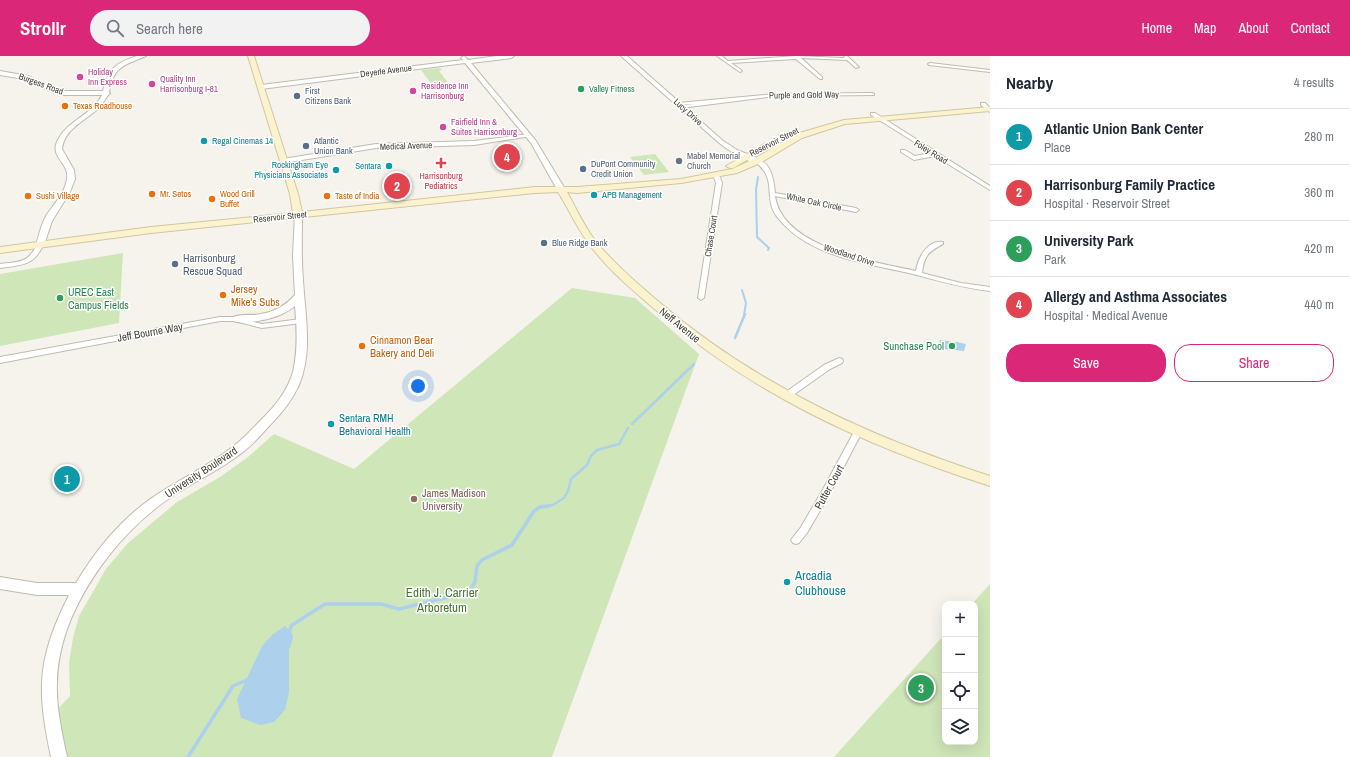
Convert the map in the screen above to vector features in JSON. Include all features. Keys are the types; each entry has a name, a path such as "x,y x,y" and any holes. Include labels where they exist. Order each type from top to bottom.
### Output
{"main road":[{"name":"University Boulevard","path":"251,56 294,194 298,215"},
{"name":"Reservoir Street","path":"561,189 575,185 695,175 725,167 797,130 832,120 988,107"},
{"name":"Reservoir Street","path":"0,250 150,230 498,194 561,189 578,190 671,182 734,171 756,161 788,141 810,131 844,122 876,116"},
{"name":"Neff Avenue","path":"561,189 587,235 598,250 659,309 717,354 786,396 858,432 928,460 990,481"}],"street":[{"path":"0,266 23,262 31,259 37,254 50,218 72,178 71,171 59,153 60,142 67,132 100,104 107,93 109,76 113,71 124,63 143,56"},
{"name":"Deyerle Avenue","path":"261,87 465,59 511,56"},
{"name":"Lucy Drive","path":"624,56 720,141 756,161"},
{"path":"719,56 740,71"},
{"path":"727,62 797,57 847,58 857,67"},
{"path":"797,57 820,78"},
{"name":"Neff Avenue","path":"465,59 529,135 540,151 561,189"},
{"path":"930,64 990,71"},
{"name":"Burgess Road","path":"0,73 26,77 52,90 64,93 107,93"},
{"name":"Purple and Gold Way","path":"680,105 721,102 737,98 775,95 872,94"},
{"name":"Foley Road","path":"876,116 990,188"},
{"name":"Medical Avenue","path":"283,161 376,146 474,143 529,135"},
{"path":"903,151 914,158 936,154"},
{"name":"Woodland Drive","path":"756,161 764,165 769,172 774,208 780,217 792,229 812,242 846,256 965,286 990,289"},
{"name":"Chase Court","path":"701,298 719,183 716,175"},
{"name":"White Oak Circle","path":"772,194 792,197 828,206 856,210"},
{"name":"University Boulevard","path":"59,757 53,728 50,674 59,633 78,590 102,554 134,519 169,492 237,451 277,411 294,385 299,370 301,356 298,215"},
{"path":"919,274 922,256 929,248 941,243"},
{"path":"235,319 254,318 279,312 291,306 299,296"},
{"name":"Jeff Bourne Way","path":"0,360 214,320 235,319 262,326 301,321"},
{"path":"786,396 815,377 827,367 839,361"},
{"name":"Putter Court","path":"796,540 804,530 825,494 858,432"},
{"path":"0,583 38,589 78,590"}],"green space":[{"path":"440,68 442,70 439,71 450,85 434,87 421,70"},
{"path":"655,154 669,172 644,175 630,157"},
{"name":"UREC East Campus Fields","path":"123,253 119,323 0,346 0,274"},
{"name":"Edith J. Carrier Arboretum","path":"572,288 635,298 699,354 552,757 59,757 52,715 70,696 69,663 73,638 79,616 106,569 127,544 177,502 220,477 248,457 274,434 354,469"},
{"path":"990,584 990,757 834,757 942,637 942,745 978,745 978,601 975,601"}],"water":[{"name":"Sunchase Pool","path":"940,340 966,344 964,351 938,347"},
{"path":"285,626 292,633 293,638 289,650 289,692 285,710 274,722 260,725 241,718 237,699 262,646 272,635"}],"waterway":[{"path":"758,177 756,189 757,237 769,248 768,250"},
{"path":"742,290 746,303 744,315"},
{"path":"735,338 745,314"},
{"path":"632,424 694,364"},
{"path":"546,506 553,505 564,498 568,491 571,479 587,465 591,456 597,450 619,444 628,428"},
{"path":"289,632 292,625 325,604 381,604 399,609 469,592 475,582 477,566 482,560 512,545 534,511 540,507 546,506"},
{"path":"542,507 546,506"},
{"path":"188,757 233,686 249,679"}],"place":[{"name":"Holiday Inn Express","path":"80,77"},
{"name":"Quality Inn Harrisonburg I-81","path":"152,84"},
{"name":"Valley Fitness","path":"581,89"},
{"name":"Residence Inn Harrisonburg","path":"413,91"},
{"name":"First Citizens Bank","path":"297,96"},
{"name":"Texas Roadhouse","path":"65,106"},
{"name":"Fairfield Inn & Suites Harrisonburg","path":"443,127"},
{"name":"Regal Cinemas 14","path":"204,141"},
{"name":"Atlantic Union Bank","path":"306,146"},
{"name":"Allergy and Asthma Associates","path":"507,157"},
{"name":"Mabel Memorial Church","path":"679,161"},
{"name":"Harrisonburg Pediatrics","path":"441,163"},
{"name":"Sentara","path":"389,166"},
{"name":"DuPont Community Credit Union","path":"583,169"},
{"name":"Rockingham Eye Physicians Associates","path":"336,170"},
{"name":"Harrisonburg Family Practice","path":"397,186"},
{"name":"Mr. Setos","path":"152,194"},
{"name":"APB Management","path":"594,195"},
{"name":"Sushi Village","path":"28,196"},
{"name":"Taste of India","path":"327,196"},
{"name":"Wood Grill Buffet","path":"212,199"},
{"name":"Blue Ridge Bank","path":"544,243"},
{"name":"Harrisonburg Rescue Squad","path":"175,264"},
{"name":"Jersey Mike's Subs","path":"223,295"},
{"name":"UREC East Campus Fields","path":"60,298"},
{"name":"Cinnamon Bear Bakery and Deli","path":"362,346"},
{"name":"Sunchase Pool","path":"952,346"},
{"name":"Sentara RMH Behavioral Health","path":"331,424"},
{"name":"Atlantic Union Bank Center","path":"67,479"},
{"name":"James Madison University","path":"414,499"},
{"name":"Arcadia Clubhouse","path":"787,582"},
{"name":"University Park","path":"921,688"}]}
